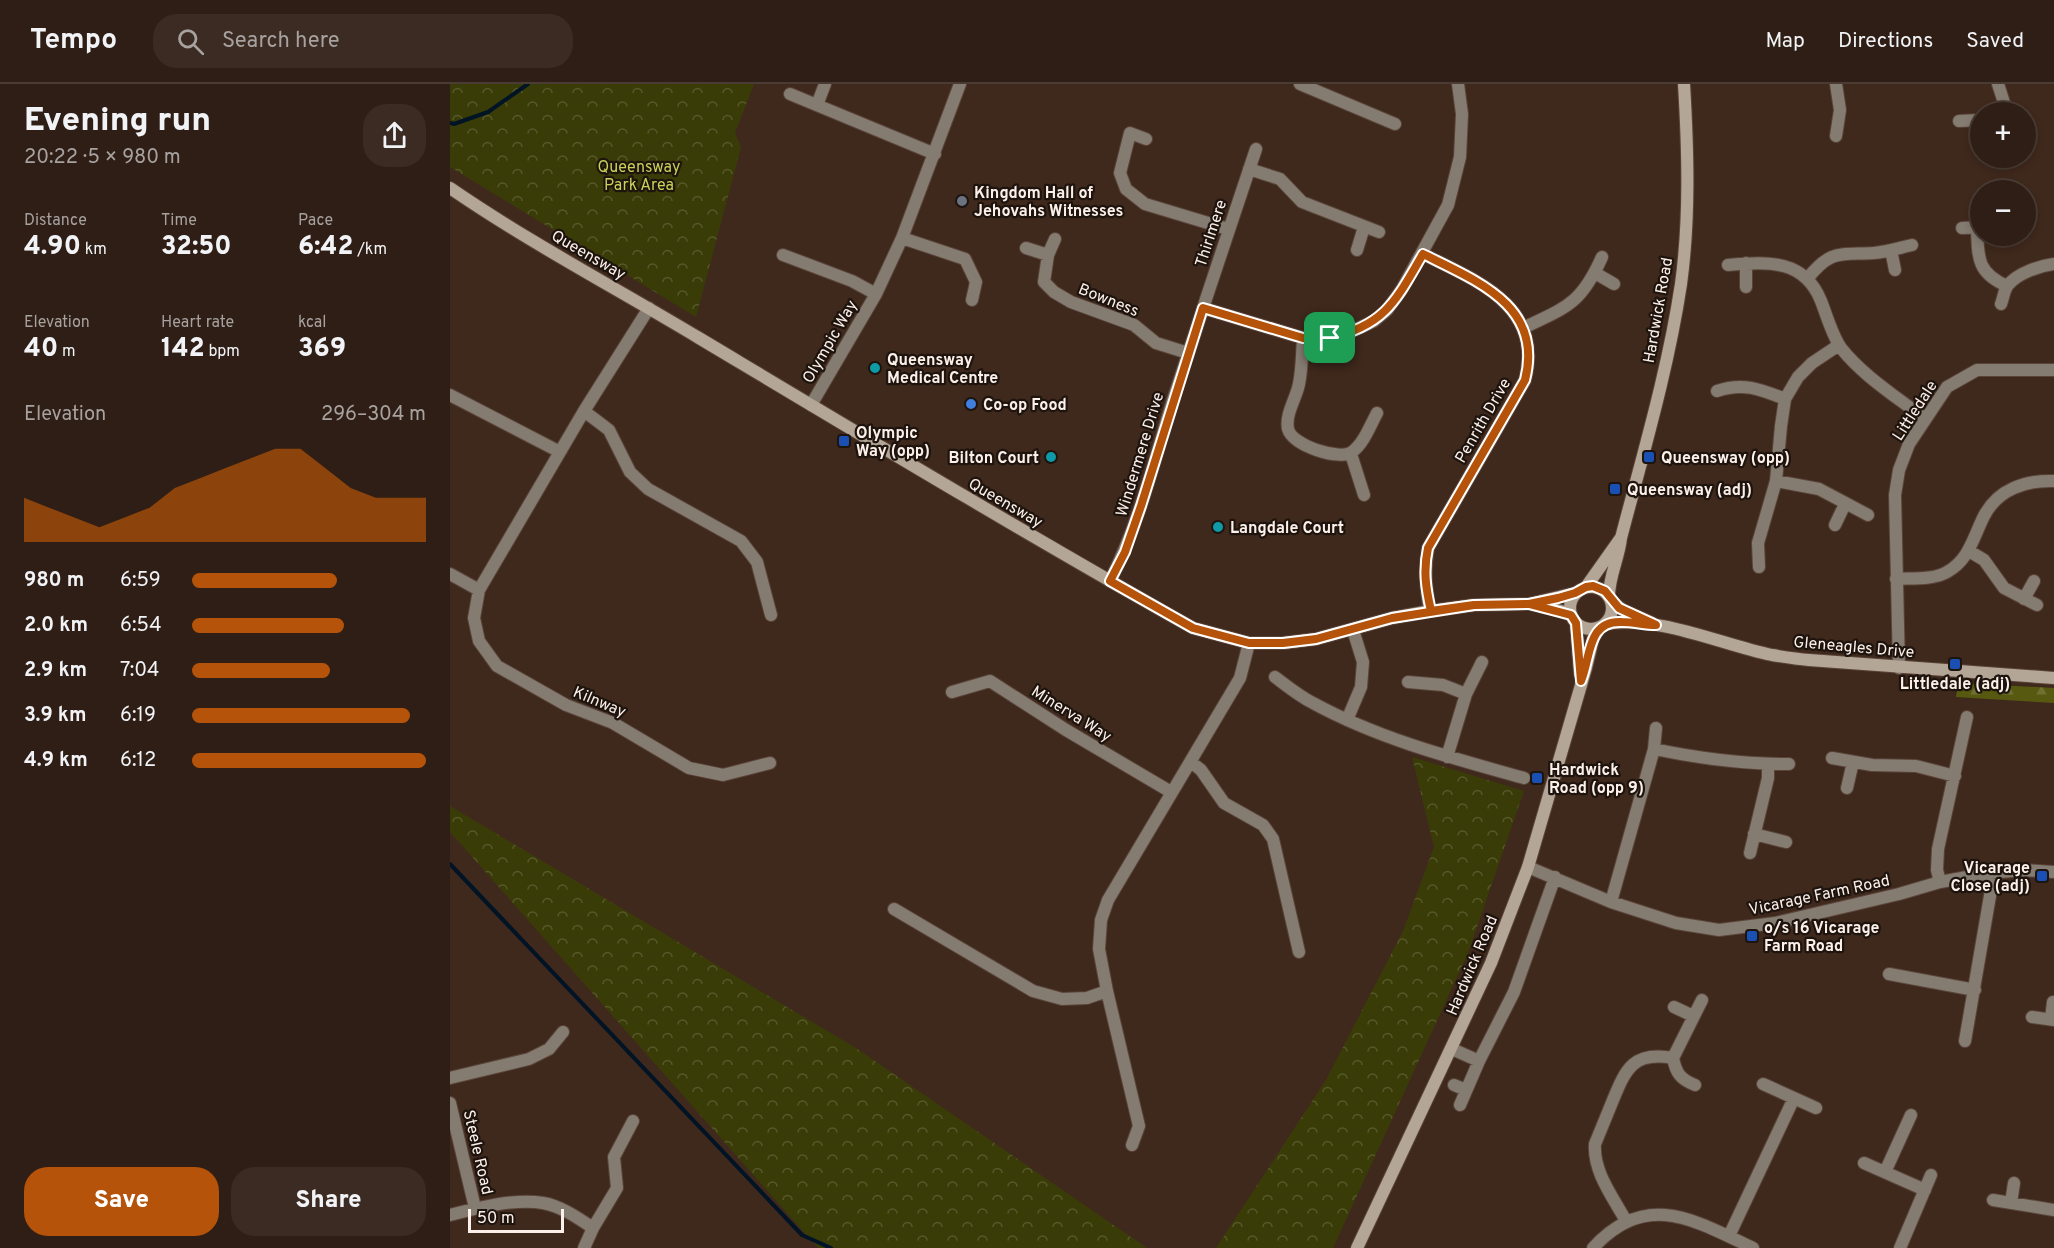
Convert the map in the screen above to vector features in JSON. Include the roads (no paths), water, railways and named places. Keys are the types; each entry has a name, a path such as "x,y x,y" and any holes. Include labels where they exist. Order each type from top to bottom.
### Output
{"street":[{"path":"817,105 825,84"},
{"name":"Olympic Way","path":"812,405 876,294 902,238 960,84"},
{"path":"1300,84 1395,124"},
{"path":"1203,308 1303,338 1330,338 1346,334 1374,321 1387,310 1423,254 1448,205 1460,158 1462,114 1458,84"},
{"name":"Hardwick Road","path":"1611,598 1609,584 1619,555 1621,538 1668,352 1681,284 1687,225 1688,149 1684,84"},
{"path":"1836,84 1840,110 1836,136"},
{"path":"1998,84 2004,102"},
{"path":"790,94 935,154"},
{"path":"1959,121 1970,120"},
{"path":"1146,139 1130,133 1120,173 1126,189 1145,204 1228,230"},
{"name":"Thirlmere","path":"1203,308 1256,149"},
{"path":"1249,169 1280,178 1302,202 1379,232"},
{"name":"Queensway","path":"450,188 496,219 812,405 894,456 1193,628 1249,643 1283,643 1316,639 1392,618 1431,611 1474,605 1529,604 1575,593"},
{"path":"1357,250 1364,227"},
{"path":"1962,228 1970,228"},
{"path":"902,238 965,259 976,282 972,300"},
{"name":"Bowness","path":"1055,239 1048,255 1044,282 1054,292 1071,302 1134,325 1156,342 1188,353"},
{"path":"1807,279 1819,264 1831,257 1846,253 1891,250 1912,245"},
{"path":"1978,246 1982,268 1992,279 2007,286"},
{"path":"1026,248 1048,255"},
{"path":"1891,250 1895,270"},
{"name":"Penrith Drive","path":"1423,254 1476,280 1506,301 1517,314 1528,347 1529,364 1525,380 1428,548 1425,583 1431,611"},
{"name":"Olympic Way","path":"783,255 852,281 876,294"},
{"path":"1522,328 1574,302 1595,273 1602,257"},
{"path":"1728,265 1769,262 1790,268 1807,279 1820,298 1839,345 1854,363 1925,419"},
{"path":"1746,263 1746,287"},
{"path":"2001,304 2007,286 2023,274 2045,265 2054,264"},
{"path":"1595,273 1614,284"},
{"name":"Kilnway","path":"649,308 584,411 479,590 474,618 479,641 497,666 566,705 613,723 690,768 723,775 770,763"},
{"name":"Windermere Drive","path":"1110,581 1125,552 1138,515 1203,308"},
{"path":"1303,338 1299,387 1289,416 1288,429 1294,439 1302,445 1332,453 1351,454 1377,413"},
{"path":"1759,567 1758,543 1776,482 1780,426 1785,399 1798,377 1812,363 1839,345"},
{"name":"Littledale","path":"1899,668 1895,495 1899,470 1909,444 1947,387 1977,370 2054,370"},
{"path":"1717,391 1733,386 1759,389 1785,399"},
{"path":"450,395 560,453"},
{"path":"584,411 609,430 630,472 648,489 741,541 757,562 771,615"},
{"path":"1351,454 1364,495"},
{"path":"1896,579 1944,574 1959,564 1969,551 1985,514 2005,492 2034,481 2054,481"},
{"path":"1776,482 1819,489 1868,515"},
{"path":"1835,525 1845,504"},
{"name":"Hardwick Road","path":"1586,587 1621,538"},
{"path":"1969,551 1984,560 2004,588 2037,605"},
{"path":"450,574 479,590"},
{"path":"2024,599 2034,581"},
{"path":"1586,587 1599,587 1611,598 1612,614 1602,626 1588,629 1574,619 1570,606 1575,593 1586,587"},
{"name":"Gleneagles Drive","path":"1611,598 1623,610 1656,625"},
{"name":"Queensway","path":"1529,604 1574,619"},
{"name":"Hardwick Road","path":"1574,619 1581,681"},
{"name":"Gleneagles Drive","path":"1602,626 1621,622 1656,625 1772,655 1809,660 2054,678"},
{"name":"Hardwick Road","path":"1357,1248 1491,963 1528,867 1593,639 1602,626"},
{"path":"1347,720 1361,687 1363,662 1353,630"},
{"path":"1132,1145 1139,1126 1099,949 1101,920 1108,900 1240,678 1249,643"},
{"path":"1448,757 1466,694 1482,662"},
{"path":"1275,677 1311,702 1388,737 1448,757 1524,778"},
{"name":"Minerva Way","path":"952,692 990,681 1066,730 1171,792"},
{"path":"1408,682 1443,685 1466,694"},
{"path":"1940,882 1937,870 1938,849 1967,717"},
{"path":"1611,902 1654,749 1656,728"},
{"path":"1654,749 1678,754 1768,764 1788,764"},
{"path":"1832,758 1872,765 1916,766 1955,776"},
{"path":"1191,762 1201,770 1224,803 1263,825 1273,839 1299,952"},
{"path":"1847,788 1853,762"},
{"path":"1750,853 1768,778 1768,764"},
{"path":"1754,834 1786,842"},
{"name":"Vicarage Farm Road","path":"1528,867 1611,902 1676,923 1719,930 1775,923 1940,882 1989,873 2023,870 2054,872"},
{"path":"1965,1041 1991,890 1989,873"},
{"path":"1460,1105 1479,1061 1514,992 1555,877"},
{"path":"894,909 1033,991 1062,999 1087,998 1107,991"},
{"path":"1889,974 1975,990"},
{"path":"1695,1085 1684,1081 1676,1072 1673,1058 1702,1000"},
{"path":"2032,1017 2052,1020 2053,1002"},
{"path":"1674,1007 1694,1016"},
{"path":"450,1078 529,1059 549,1049 563,1032"},
{"path":"1452,1050 1479,1061"},
{"path":"1626,1221 1598,1167 1594,1154 1595,1144 1624,1074 1629,1068 1642,1059 1658,1055 1673,1058"},
{"path":"1763,1084 1816,1108"},
{"path":"1454,1085 1466,1090"},
{"path":"1728,1236 1794,1098"},
{"name":"Steele Road","path":"450,1103 475,1208"},
{"path":"1885,1172 1911,1115"},
{"path":"584,1248 617,1188 614,1157 633,1121"},
{"path":"1864,1162 1925,1190"},
{"path":"1900,1248 1931,1175"},
{"path":"2011,1203 2014,1183"},
{"path":"1993,1200 2054,1210"},
{"path":"450,1215 475,1208 526,1202 545,1203 566,1211 593,1228"},
{"path":"1593,1248 1610,1231 1626,1221 1645,1215 1675,1215 1754,1248"}],"waterway":[{"path":"450,123 454,124 488,112 528,84"},
{"path":"450,864 802,1235 831,1248"}],"place":[{"name":"Kingdom Hall of Jehovahs Witnesses","path":"962,201"},
{"name":"Queensway Medical Centre","path":"875,368"},
{"name":"Co-op Food","path":"971,404"},
{"name":"Olympic Way (opp)","path":"844,441"},
{"name":"Bilton Court","path":"1051,457"},
{"name":"Queensway (opp)","path":"1649,457"},
{"name":"Queensway (adj)","path":"1615,489"},
{"name":"Langdale Court","path":"1218,527"},
{"name":"Littledale (adj)","path":"1955,664"},
{"name":"Hardwick Road (opp 9)","path":"1537,778"},
{"name":"Vicarage Close (adj)","path":"2042,876"},
{"name":"o/s 16 Vicarage Farm Road","path":"1752,936"}],"park label":[{"name":"Queensway Park Area","path":"639,175"}]}
